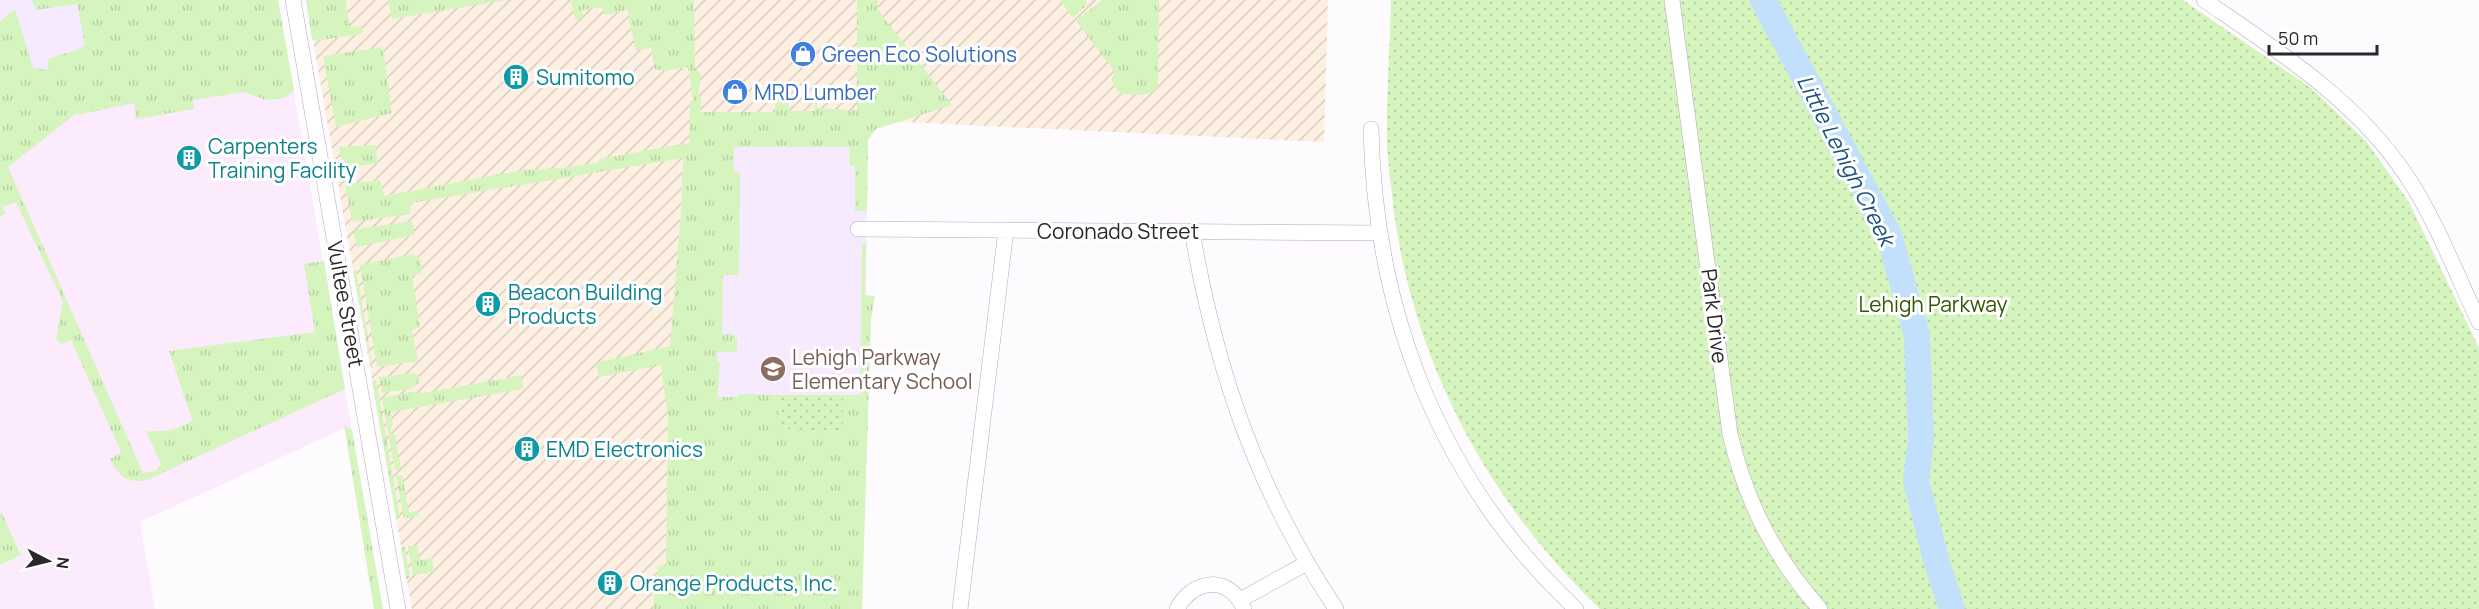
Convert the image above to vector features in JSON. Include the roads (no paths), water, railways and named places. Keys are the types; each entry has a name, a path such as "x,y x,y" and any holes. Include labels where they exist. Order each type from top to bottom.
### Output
{"street":[{"name":"Vultee Street","path":"292,0 398,609"},
{"name":"Park Drive","path":"1672,0 1730,434 1737,464 1758,520 1775,552 1820,609"},
{"path":"2204,0 2300,66 2333,92 2370,130 2407,176 2428,213 2479,322"},
{"path":"1371,129 1372,167 1379,233 1393,300 1406,344 1441,428 1477,490 1507,532 1533,564 1576,609"},
{"name":"Coronado Street","path":"858,229 1379,233"},
{"path":"960,609 1006,230"},
{"path":"1192,231 1210,324 1233,403 1266,485 1307,563 1336,609"},
{"path":"1177,609 1190,591 1212,584 1223,586 1242,604 1307,563"}],"waterway":[{"name":"Little Lehigh Creek","path":"1763,0 1889,235 1917,335 1921,439 1916,481 1937,563 1952,609"}],"place":[{"name":"Green Eco Solutions","path":"803,54"},
{"name":"Sumitomo","path":"516,77"},
{"name":"MRD Lumber","path":"735,92"},
{"name":"Carpenters Training Facility","path":"189,158"},
{"name":"Beacon Building Products","path":"488,304"},
{"name":"Lehigh Parkway Elementary School","path":"773,369"},
{"name":"EMD Electronics","path":"527,449"},
{"name":"Orange Products, Inc.","path":"610,583"}],"park label":[{"name":"Lehigh Parkway","path":"1933,304"}]}
